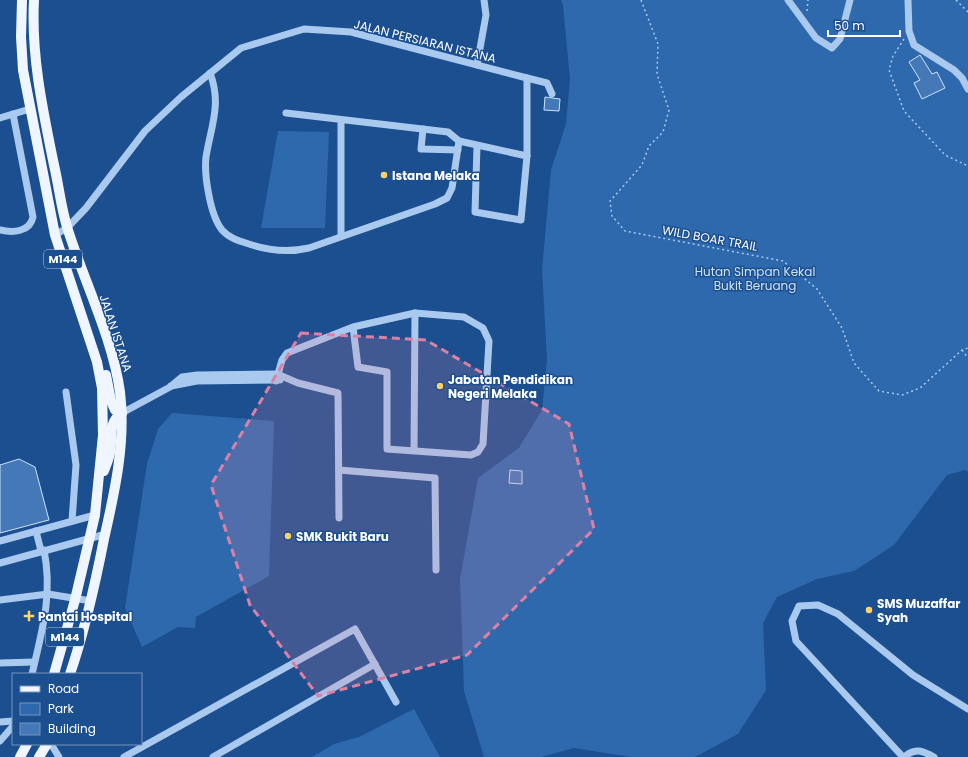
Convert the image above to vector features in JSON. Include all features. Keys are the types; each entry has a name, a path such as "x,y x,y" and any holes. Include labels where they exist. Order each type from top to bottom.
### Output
{"main road":[{"name":"M144","path":"22,0 21,37 24,70 30,109 55,234 98,362 102,388 103,435 95,515 76,600 54,673"},
{"name":"JALAN ISTANA","path":"34,0 34,36 43,113 67,228 113,358 120,390 122,413 122,435 117,473 106,534 91,601 70,673"},
{"path":"90,339 102,361 115,410 122,413"},
{"path":"99,485 110,453 111,424 116,417 122,413"},
{"path":"20,757 26,745"},
{"path":"39,757 46,745"}],"street":[{"path":"477,65 486,15 484,0"},
{"path":"788,0 816,38 832,48 840,39 850,0"},
{"path":"908,0 909,31 914,46 954,70 962,78 968,89"},
{"name":"JALAN PERSIARAN ISTANA","path":"55,234 67,228 86,208 145,131 181,97 210,73 241,48 304,29 351,32 546,83 552,94"},
{"path":"210,73 216,95 216,108 206,157 206,171 215,219 222,230 231,238 267,250 295,251 309,248 435,204 447,198 452,188 459,140"},
{"path":"477,146 475,212 521,220 527,156 526,78"},
{"path":"0,118 30,109"},
{"path":"0,230 16,232 26,229 30,226 33,217 13,114"},
{"path":"286,114 448,132 459,140 477,146 527,156"},
{"path":"341,120 342,236"},
{"path":"423,129 422,149 458,150"},
{"path":"276,378 282,360 287,353 354,327 416,313 464,318 483,328 488,341 483,444 478,452 471,455 414,449 387,448 387,372 358,367 354,327"},
{"path":"414,449 416,313"},
{"path":"122,413 170,386 198,381 276,378 288,379 338,393 339,518"},
{"path":"66,392 76,465 72,521"},
{"path":"338,470 435,478 436,570"},
{"path":"0,541 95,515"},
{"path":"32,673 46,611 48,594 47,565 36,531"},
{"path":"0,563 106,534"},
{"path":"0,600 48,594 76,600 91,601"},
{"path":"934,757 921,750 910,751 904,757 796,641 792,621 799,606 818,605 838,614 913,675 968,709"},
{"path":"124,757 355,629 396,702"},
{"path":"0,663 34,662"},
{"path":"213,757 375,664"},
{"path":"0,722 12,722"},
{"path":"0,741 12,727"},
{"path":"52,745 59,757"}],"path":[{"name":"WILD BOAR TRAIL","path":"641,0 658,44 657,74 669,110 663,132 649,146 642,165 610,201 612,216 625,231 783,261 818,289 842,328 854,363 879,391 902,395 920,388 962,350 968,348"},
{"path":"956,0 968,12"},
{"path":"909,31 893,56 889,70 904,111 945,155 968,166"},
{"path":"962,350 968,358"}],"highlighted area":[{"path":"301,333 426,340 569,424 594,529 467,655 318,696 250,605 211,485"}],"green space":[{"name":"Hutan Simpan Kekal Bukit Beruang","path":"561,0 968,0 968,472 965,470 947,475 894,545 854,571 817,579 777,597 763,623 766,690 738,734 695,757 631,757 574,748 541,757 484,757 464,691 460,579 478,478 519,448 542,410 547,360 542,269 551,170 566,124 570,79 563,5"},
{"path":"278,131 329,132 325,228 261,228"},
{"path":"172,413 274,421 269,576 196,617 195,628 178,627 142,647 125,608 147,464 158,429"},
{"path":"414,709 440,757 312,757 334,744 359,737"}],"building":[{"path":"920,55 932,74 937,72 945,88 922,99 914,83 920,80 909,62"},
{"path":"545,97 560,99 559,111 544,110"},
{"path":"19,459 35,467 49,520 0,533 0,465"},
{"path":"510,470 522,471 522,484 509,483"}],"place":[{"name":"Istana Melaka","path":"384,175"},
{"name":"Jabatan Pendidikan Negeri Melaka","path":"440,386"},
{"name":"SMK Bukit Baru","path":"288,536"},
{"name":"SMS Muzaffar Syah","path":"869,610"},
{"name":"Pantai Hospital","path":"29,616"}]}
